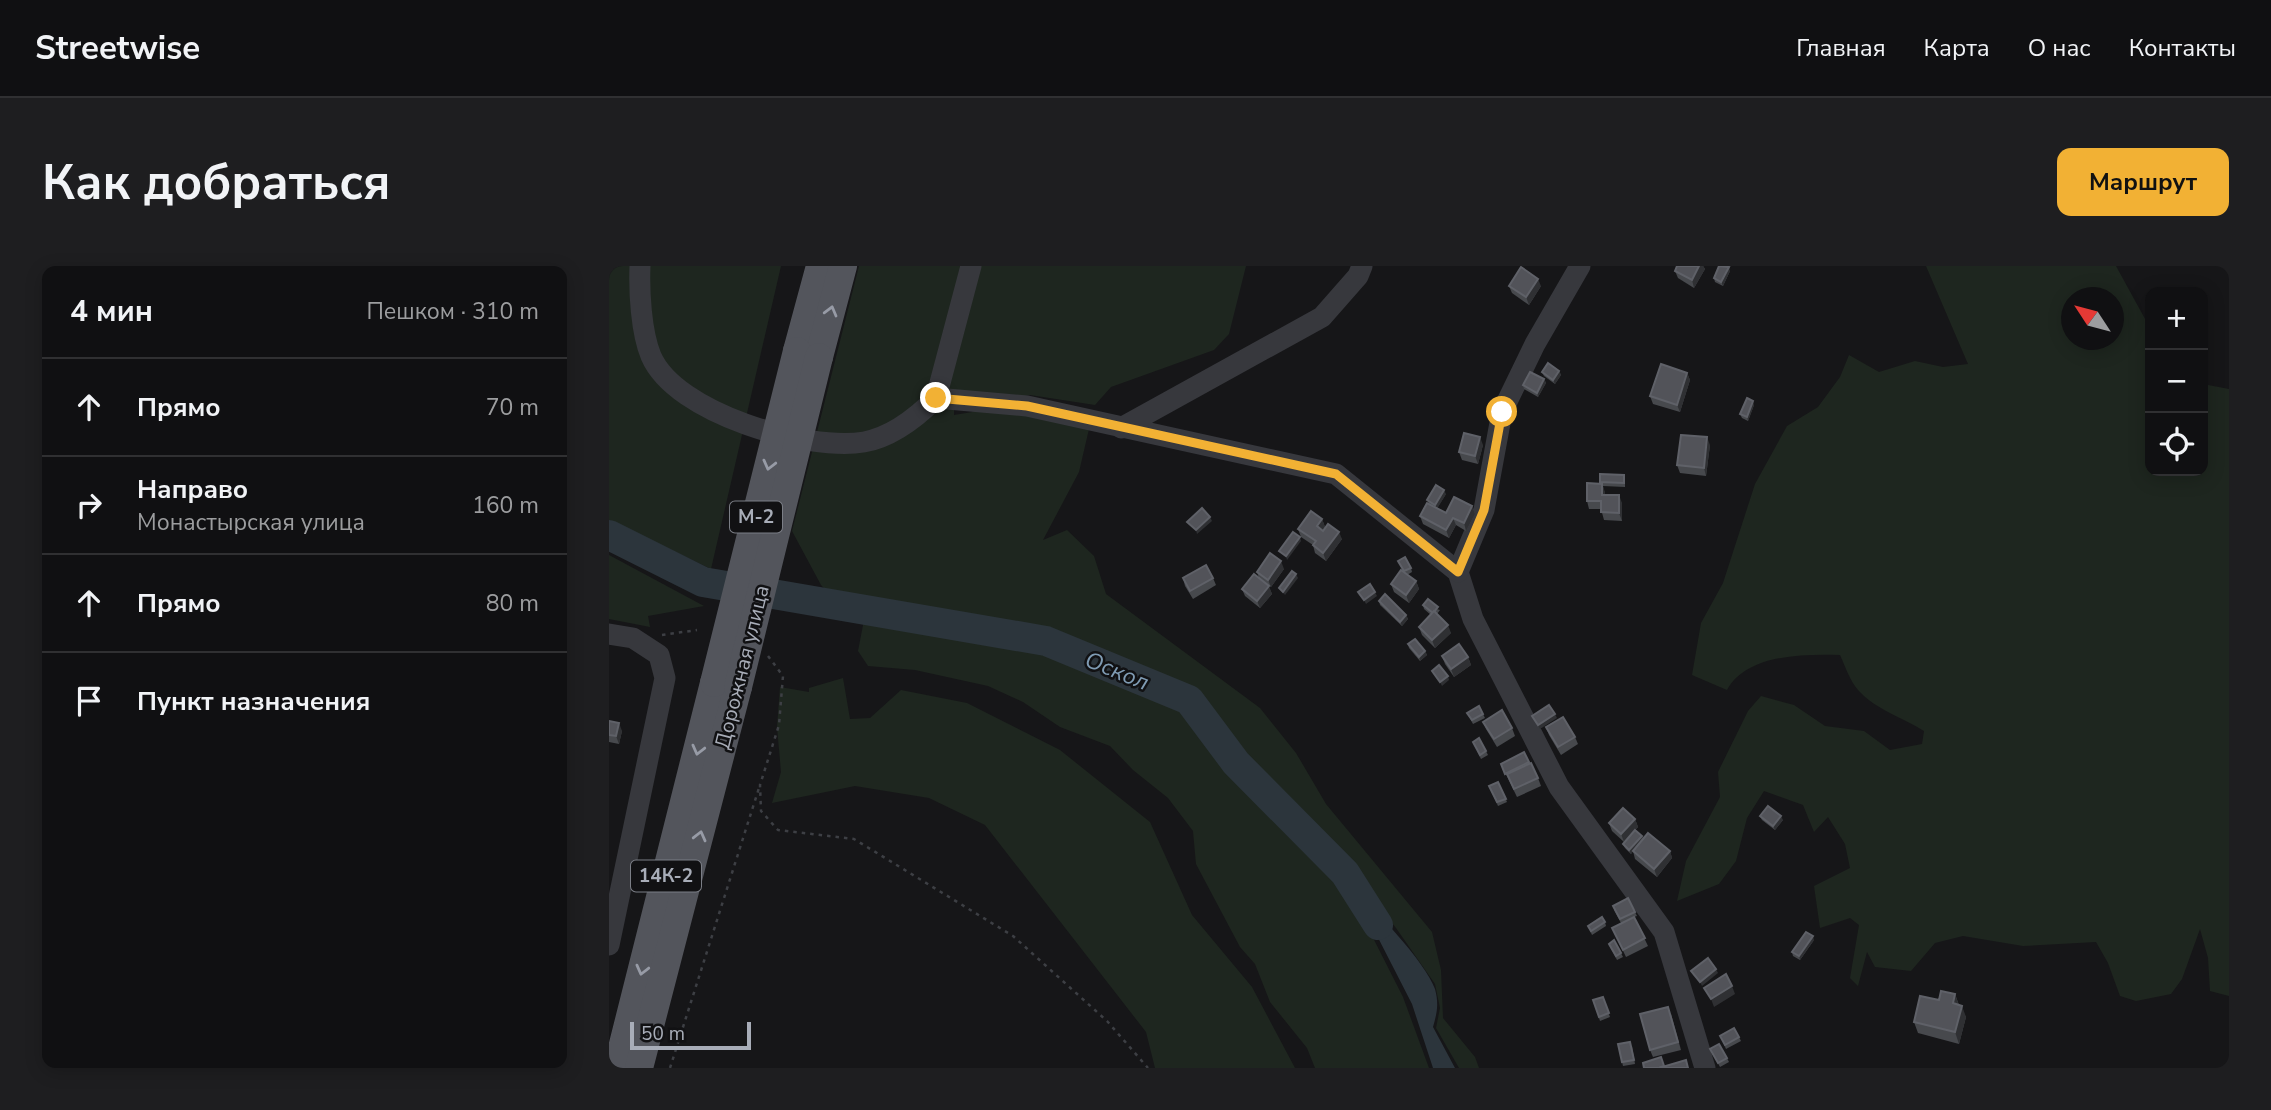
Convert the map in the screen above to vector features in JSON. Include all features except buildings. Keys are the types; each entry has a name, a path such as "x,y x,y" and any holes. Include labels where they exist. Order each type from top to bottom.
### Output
{"main road":[{"name":"Дорожная улица","path":"639,1068 726,685 808,354 820,266"},
{"name":"Дорожная улица","path":"808,354 843,266"},
{"name":"Дорожная улица","path":"617,1068 726,685"}],"street":[{"path":"640,266 639,293 652,356 676,387 734,421 826,444 867,441 915,419 936,398 971,266"},
{"path":"1121,428 1322,317 1358,276 1362,266"},
{"path":"1458,572 1484,510 1502,412 1535,344 1580,266"},
{"path":"936,398 1027,406 1336,474 1458,572 1473,620 1559,787 1664,932 1705,1068"},
{"path":"609,634 633,638 659,655 665,678 609,944"}],"path":[{"path":"633,638 697,630"},
{"path":"670,1068 779,725 783,676 763,650"},
{"path":"759,785 761,811 778,830 854,839 1013,936 1107,1021 1148,1068"}],"shaded area":[{"path":"609,266 781,266 711,569 609,520"},
{"path":"859,266 1246,266 1229,334 1214,350 1111,387 1095,405 1030,395 954,408 954,415 1028,403 1092,416 1079,472 1043,540 1067,530 1094,556 1106,594 1260,708 1296,753 1326,804 1432,932 1441,970 1443,1018 1475,1057 1479,1068 1459,1068 1436,1028 1440,1008 1435,984 1396,928 1349,870 1241,759 1191,695 1047,637 835,601 821,585 792,531"},
{"path":"1926,266 2116,266 2145,319 2145,476 2208,476 2208,385 2229,389 2229,996 2210,991 2208,958 2200,929 2182,979 2171,994 2136,1001 2120,996 2108,963 2096,942 2023,946 1963,936 1935,943 1911,971 1875,967 1867,952 1858,986 1850,978 1859,925 1850,918 1820,928 1814,886 1850,868 1845,844 1828,817 1814,832 1803,805 1764,791 1747,818 1736,861 1719,884 1677,901 1686,861 1720,797 1718,772 1748,711 1761,696 1794,705 1825,726 1864,731 1890,750 1922,744 1924,731 1881,708 1858,690 1840,655 1793,656 1762,663 1736,678 1727,690 1692,675 1701,623 1723,583 1755,484 1787,426 1818,407 1840,377 1849,355 1879,372 1915,361 1943,367 1968,364"},
{"path":"609,555 704,606 648,616 650,627 609,619"},
{"path":"864,620 1052,655 1184,708 1227,765 1328,867 1366,924 1403,997 1429,1068 1315,1068 1307,1048 1270,1002 1255,964 1240,947 1196,864 1193,831 1168,798 1133,770 1110,746 1060,727 1023,702 988,686 915,670 868,666 858,651"},
{"path":"843,678 850,719 870,718 901,690 967,703 1060,750 1150,822 1192,915 1252,987 1295,1068 1155,1068 1146,1032 985,825 929,798 855,786 772,803 781,772 777,727 780,687 809,692 809,688"},
{"path":"1351,885 1397,935 1429,977 1437,999 1433,1027 1455,1068 1433,1068 1412,1004"}],"waterway":[{"name":"Оскол","path":"609,535 703,582 1046,641 1189,700 1236,763 1345,873 1378,925"}],"route":[{"path":"936,398 1027,406 1336,474 1458,572 1484,510 1502,412"}]}
